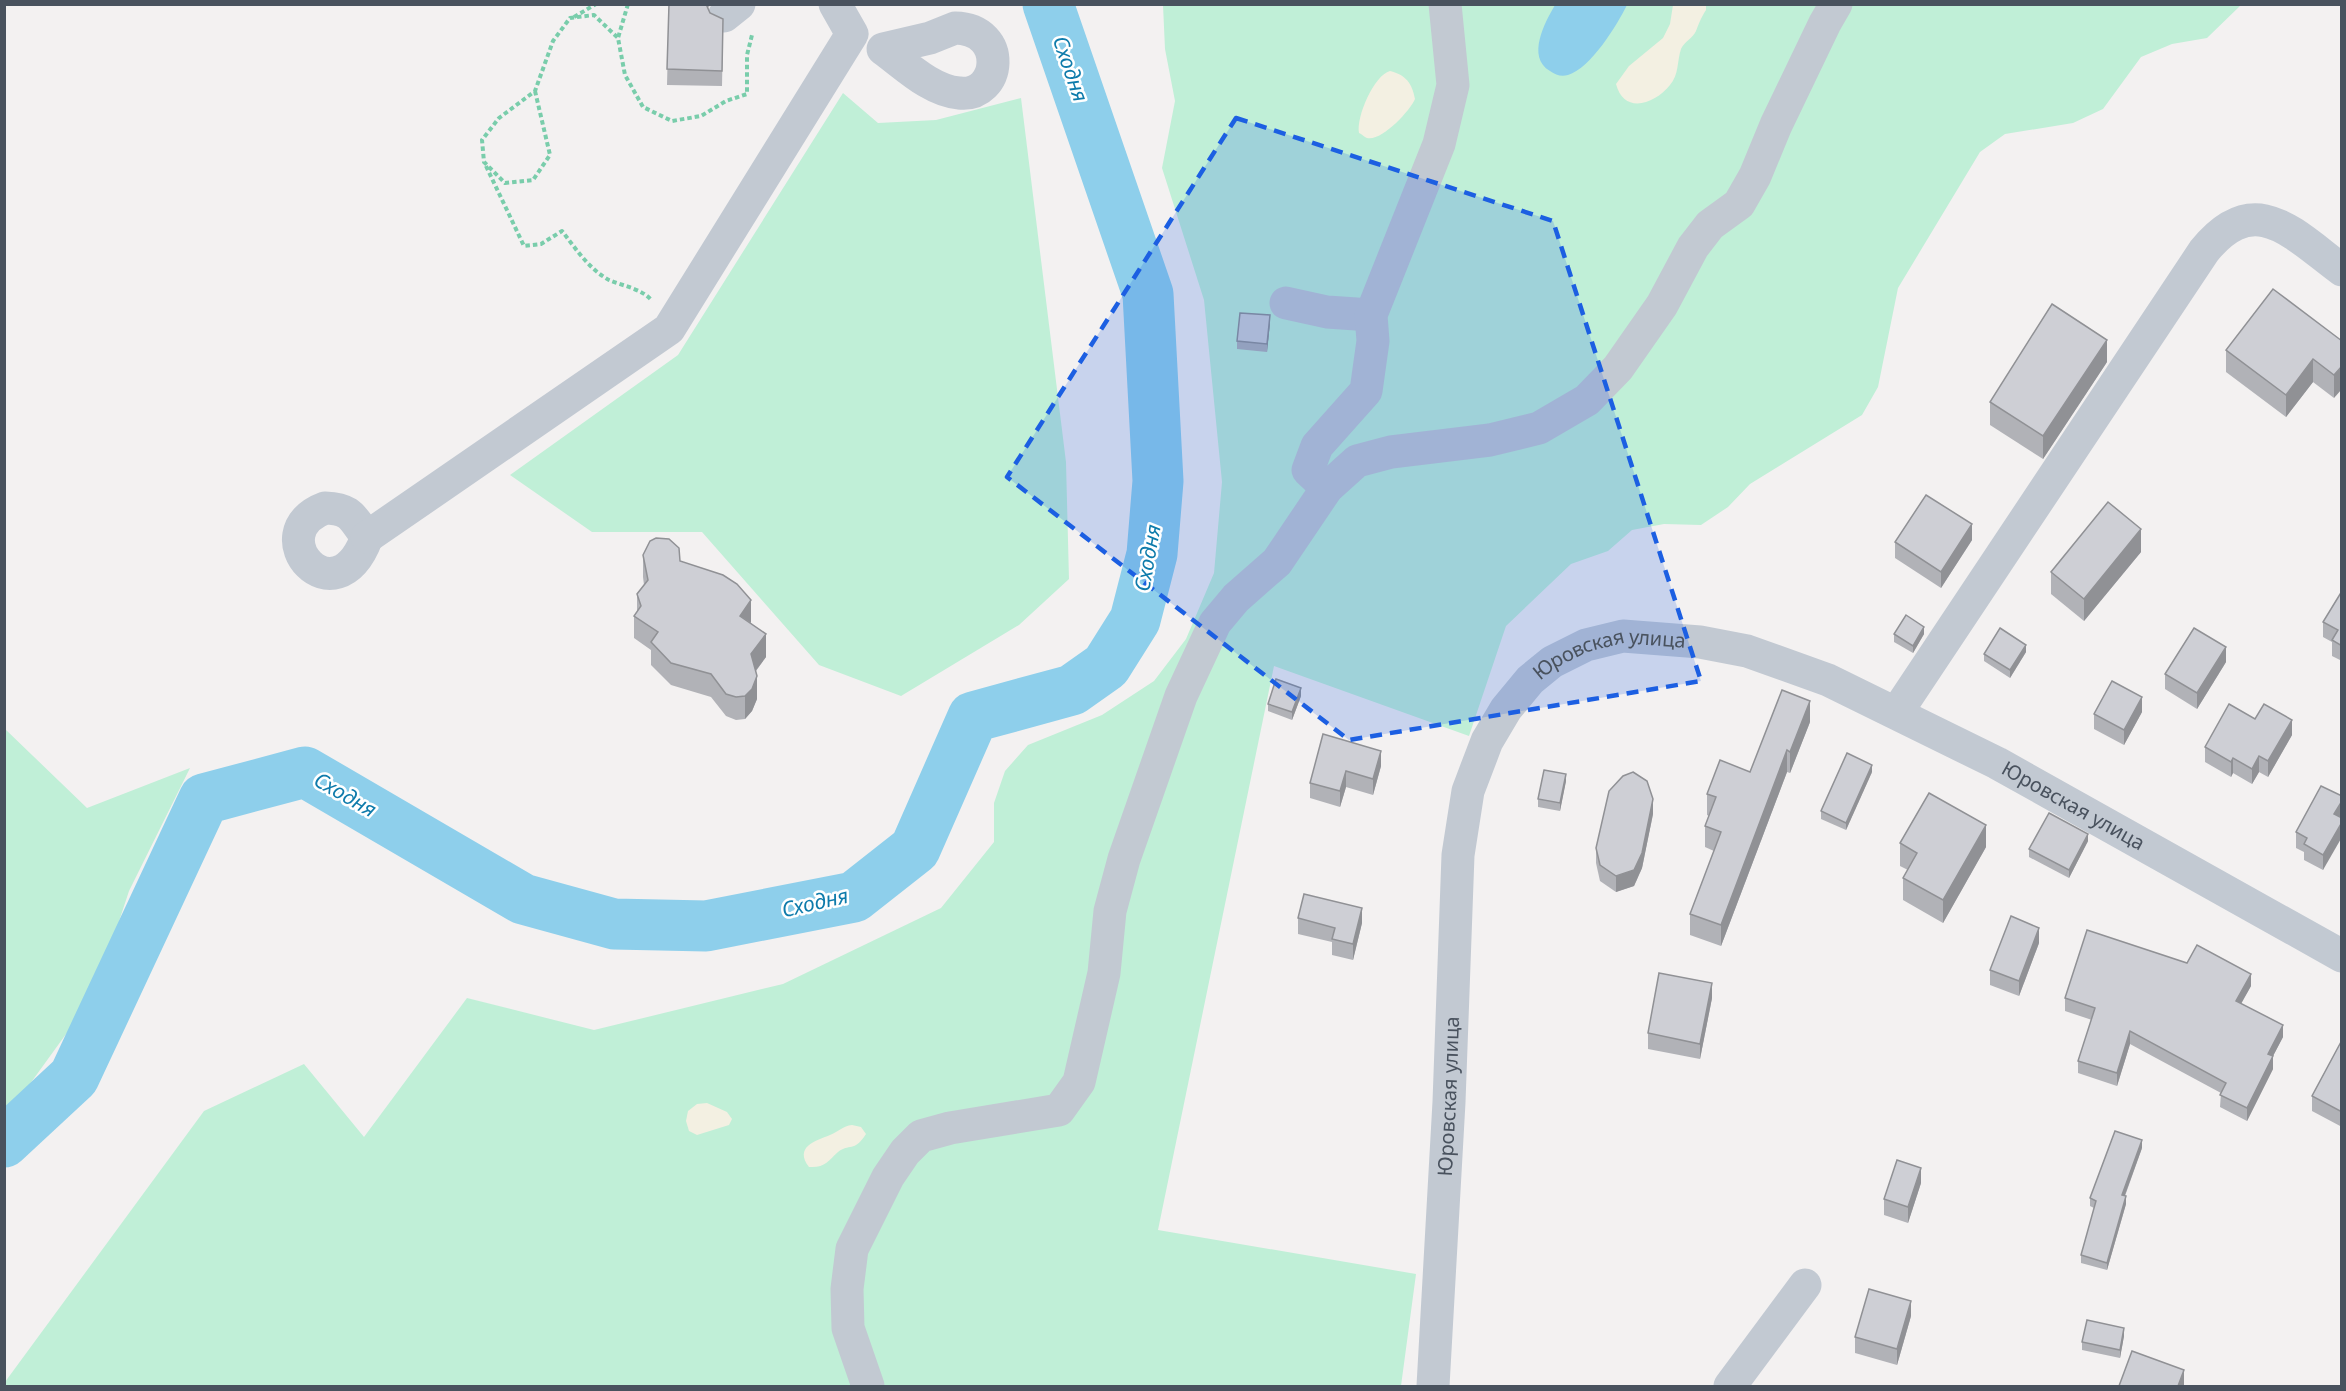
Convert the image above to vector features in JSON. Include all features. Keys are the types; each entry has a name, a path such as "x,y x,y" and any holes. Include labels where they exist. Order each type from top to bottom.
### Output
{"street":[{"path":"835,4 852,34 883,49"},
{"path":"1327,488 1308,470 1317,446 1366,391 1373,341 1371,315 1397,244 1439,144 1454,85 1445,4"},
{"path":"868,1386 848,1328 848,1289 852,1249 888,1177 905,1152 921,1136 950,1128 1059,1110 1079,1082 1104,973 1110,911 1124,859 1181,696 1215,623 1236,598 1277,562 1327,488 1357,461 1391,452 1490,440 1539,428 1587,400 1624,359 1662,304 1705,232 1739,204 1755,176 1776,125 1836,4"},
{"path":"367,537 669,329 852,34"},
{"path":"1898,712 2204,251 2219,233 2238,223 2261,219 2282,226 2342,270"},
{"path":"1286,303 1327,312 1371,315"},
{"name":"Юровская улица","path":"1433,1386 1449,1102 1458,855 1468,791 1487,741 1506,710 1530,680 1552,662 1587,645 1623,636 1700,642 1747,651 1828,680 1898,712 1997,763 2342,956"},
{"path":"1730,1386 1805,1285"}],"path":[{"path":"596,4 570,18 554,41 535,91 500,118 482,140 484,162 524,246 541,244 562,231 583,258 608,279 651,297 669,329"},
{"path":"628,4 618,38 625,75 643,106 672,121 701,116 726,101 747,94 747,55 739,15"},
{"path":"570,18 594,15 618,38"},
{"path":"484,162 505,183 533,180 550,155 535,91"}],"highlighted area":[{"path":"1236,118 1553,221 1701,681 1349,740 1007,477"}],"green space":[{"path":"1163,5 2241,5 2207,38 2172,44 2141,57 2103,109 2073,123 2005,134 1980,152 1898,288 1878,387 1862,415 1750,484 1728,507 1701,525 1664,524 1632,530 1608,551 1571,564 1506,626 1469,736 1274,666 1158,1230 1416,1274 1401,1386 5,1386 5,1382 204,1111 304,1064 364,1137 467,998 594,1030 783,984 941,908 994,842 994,803 1005,771 1028,745 1102,715 1154,681 1186,639 1214,573 1222,482 1204,300 1162,168 1175,101 1165,49"},
{"path":"843,93 878,123 936,120 1021,98 1066,462 1069,579 1019,625 901,696 819,665 702,532 592,532 510,475 678,355"},
{"path":"5,729 87,808 190,768 129,891 95,994 19,1099 5,1114"}],"sand":[{"path":"1673,5 1706,5 1706,10 1695,33 1681,49 1673,81 1664,92 1648,101 1633,103 1626,100 1620,94 1616,84 1629,66 1663,38 1670,24"},
{"path":"1390,71 1407,80 1415,99 1401,118 1387,131 1373,138 1367,138 1359,133 1363,107 1378,80"},
{"path":"707,1103 727,1112 732,1119 729,1125 697,1135 689,1131 686,1121 688,1111 697,1104"},
{"path":"852,1125 861,1127 866,1134 858,1144 842,1149 823,1165 809,1167 804,1154 808,1146"}],"water":[{"path":"1555,5 1627,5 1610,34 1586,64 1577,71 1563,76 1550,71 1539,57 1540,39"}],"building":[{"path":"669,4 706,4 710,13 723,19 722,71 667,69"},
{"path":"2273,289 2342,341 2342,366 2334,375 2313,359 2286,395 2226,350"},
{"path":"2052,304 2107,340 2043,436 1990,402"},
{"path":"1240,313 1270,315 1267,344 1237,341"},
{"path":"1926,495 1972,524 1941,572 1895,542"},
{"path":"2108,502 2141,529 2084,599 2051,572"},
{"path":"656,538 669,539 679,548 680,561 723,575 737,584 751,600 740,616 766,634 751,654 757,676 752,689 745,696 736,697 726,694 711,674 671,663 651,642 658,632 634,616 641,606 637,594 648,580 643,555 650,541"},
{"path":"2342,591 2342,646 2332,640 2338,630 2323,622"},
{"path":"1906,615 1924,627 1913,646 1894,634"},
{"path":"2000,628 2026,645 2010,670 1984,654"},
{"path":"2194,628 2226,647 2197,693 2165,674"},
{"path":"1276,679 1301,688 1292,712 1268,704"},
{"path":"2112,681 2142,697 2124,730 2094,714"},
{"path":"1782,690 1810,701 1790,752 1787,750 1721,925 1690,914 1721,832 1705,826 1716,797 1707,794 1720,760 1750,772"},
{"path":"2229,704 2255,719 2264,704 2292,720 2268,761 2259,756 2252,769 2233,758 2231,762 2205,747"},
{"path":"1323,734 1381,751 1373,779 1346,771 1340,791 1310,783"},
{"path":"1847,753 1872,765 1846,823 1821,811"},
{"path":"1544,770 1566,774 1560,803 1538,799"},
{"path":"1633,772 1647,781 1653,799 1642,853 1634,870 1616,876 1600,865 1596,848 1609,791 1623,776"},
{"path":"2321,786 2342,796 2342,801 2334,814 2342,818 2342,822 2323,855 2304,844 2307,838 2296,832"},
{"path":"1929,793 1986,825 1943,900 1903,878 1917,853 1900,843"},
{"path":"2049,813 2088,834 2069,870 2029,849"},
{"path":"1304,894 1362,908 1353,944 1332,939 1335,928 1298,918"},
{"path":"2011,916 2039,928 2019,981 1990,970"},
{"path":"2087,930 2187,963 2197,945 2251,974 2236,1001 2283,1025 2268,1054 2273,1056 2247,1108 2220,1095 2226,1083 2130,1031 2117,1073 2078,1061 2095,1008 2065,998"},
{"path":"1659,973 1712,983 1700,1044 1648,1033"},
{"path":"2342,1040 2342,1112 2312,1096"},
{"path":"2115,1131 2142,1140 2122,1195 2126,1196 2107,1263 2081,1255 2096,1201 2090,1198"},
{"path":"1897,1160 1921,1168 1908,1207 1884,1199"},
{"path":"1869,1289 1911,1301 1897,1349 1855,1337"},
{"path":"2087,1320 2124,1328 2120,1350 2082,1342"},
{"path":"2132,1351 2184,1370 2178,1386 2119,1386"}],"waterway":[{"name":"Сходня","path":"4,1142 74,1077 204,799 305,772 523,899 614,924 706,926 854,897 915,849 973,717 1072,690 1106,666 1135,620 1152,554 1158,481 1148,294 1048,4"}]}
